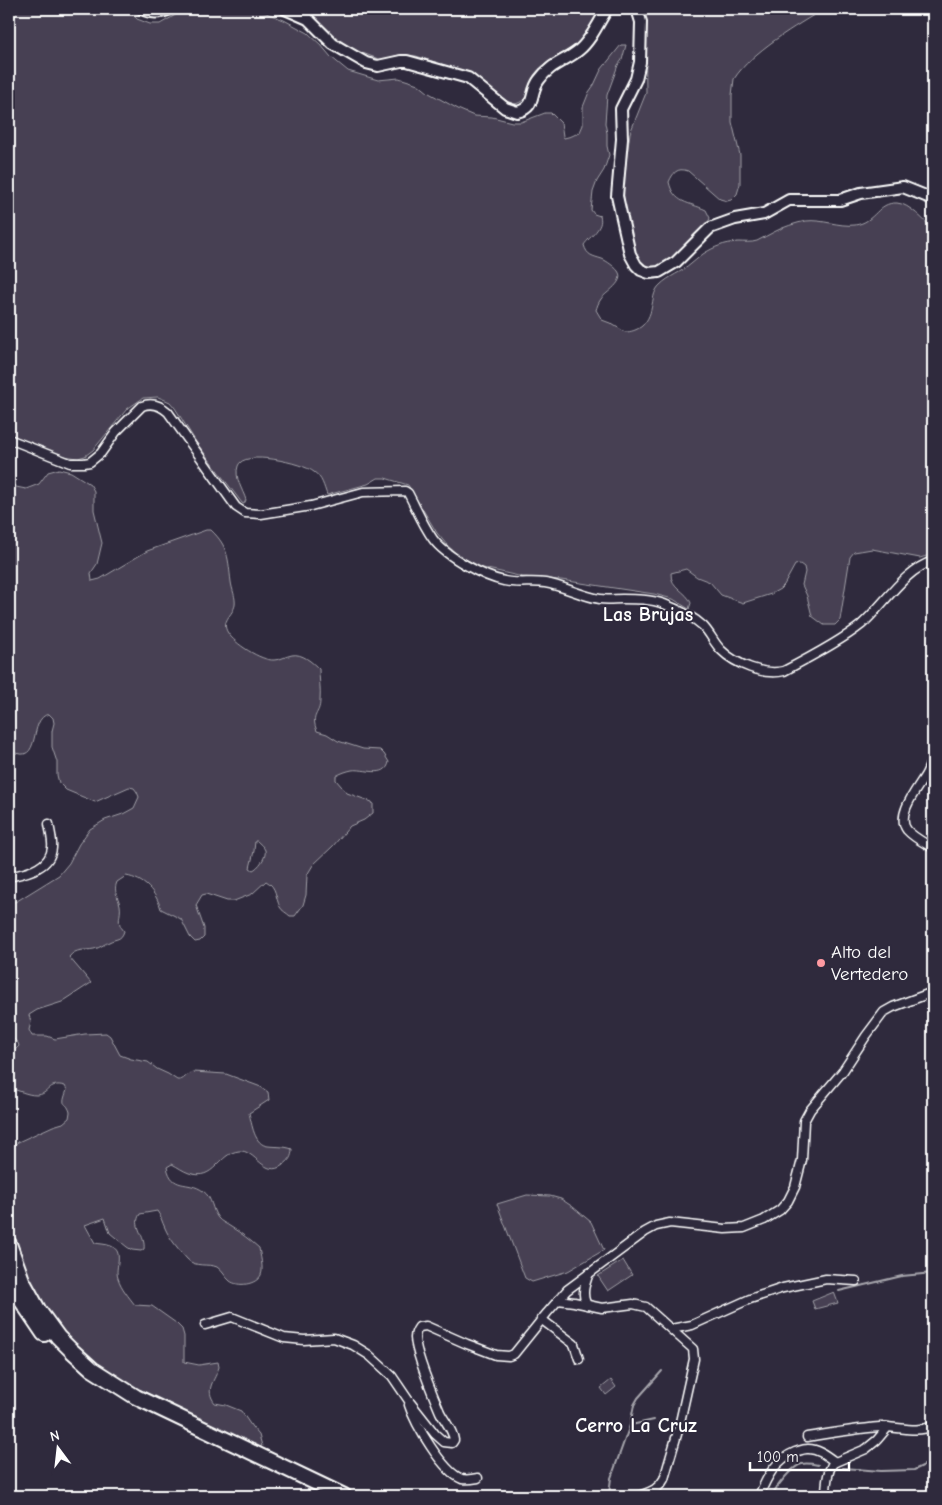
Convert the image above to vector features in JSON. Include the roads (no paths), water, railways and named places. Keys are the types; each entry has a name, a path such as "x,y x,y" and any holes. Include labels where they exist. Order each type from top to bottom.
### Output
{"highway":[{"path":"9,1244 22,1280 39,1311 58,1337 92,1370 136,1397 344,1496"},
{"path":"9,1272 21,1300 40,1330 64,1357 86,1377 131,1406 321,1496"}],"main road":[{"path":"142,9 152,13 170,9"},
{"path":"285,9 308,19 332,44 366,63 378,66 407,61 468,78 505,108 517,112 529,106 538,81 549,69 584,46 607,9"},
{"path":"637,9 641,22 640,62 636,80 621,108 622,139 617,196 630,254 641,270 649,273 659,272 676,262 710,228 735,219 764,214 789,200 840,200 861,193 903,187 933,199"}],"street":[{"path":"9,439 70,463 84,464 90,462 101,453 116,432 142,406 158,405 168,412 236,507 245,513 261,514 311,506 369,491 405,491 408,493 429,533 437,544 474,570 506,582 547,583 601,599 641,600 674,608 705,628 719,647 730,657 748,666 767,672 784,671 846,635 870,617 908,576 926,563 933,561"},
{"path":"933,756 926,774 906,808 904,820 908,830 933,848"},
{"path":"9,878 38,868 48,859 52,848 48,824"},
{"path":"205,1325 232,1317 284,1338 304,1340 339,1339 369,1355 397,1382 409,1401 435,1434 444,1442 452,1443 454,1435 440,1413 416,1344 416,1331 419,1327 426,1326 496,1355 509,1356 516,1352 567,1290 638,1237 656,1226 670,1223 724,1229 744,1228 764,1220 780,1210 788,1201 795,1187 802,1160 804,1121 810,1110 840,1076 884,1012 892,1007 933,992"},
{"path":"587,1304 584,1290 589,1274"},
{"path":"671,1329 692,1325 750,1299 783,1288 826,1279 856,1281"},
{"path":"558,1300 602,1308 628,1304 646,1307 693,1349 694,1359 678,1431 664,1480 658,1488 640,1496"},
{"path":"542,1319 574,1344 579,1359"},
{"path":"409,1401 415,1419 450,1470 463,1479 478,1478"},
{"path":"807,1438 846,1431 888,1427 922,1430 933,1426"},
{"path":"826,1496 830,1470 835,1462 866,1449 888,1427"},
{"path":"759,1496 765,1481 774,1468 782,1459 789,1455 807,1449 823,1454 835,1462"}],"waterway":[{"path":"839,1291 902,1276 933,1273"},
{"path":"609,1494 611,1478 630,1425 634,1405 662,1371"},
{"path":"631,1425 654,1420"},
{"path":"843,1468 881,1471 914,1470 933,1461"},
{"path":"771,1496 784,1478 797,1466 802,1464 818,1465"}],"place":[{"name":"Alto del Vertedero","path":"821,963"}],"district":[{"name":"Las Brujas","path":"648,614"},
{"name":"Cerro La Cruz","path":"636,1425"}]}
